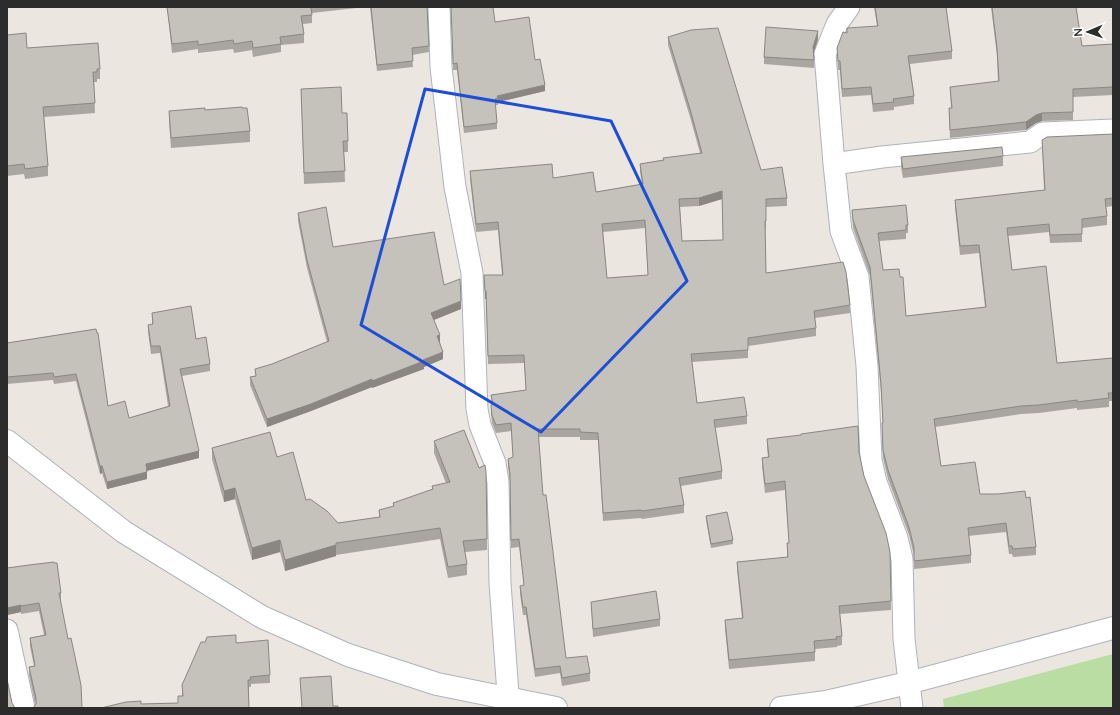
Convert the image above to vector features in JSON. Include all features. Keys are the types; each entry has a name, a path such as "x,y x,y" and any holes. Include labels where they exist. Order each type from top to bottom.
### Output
{"street":[{"path":"439,7 441,66 454,172 472,273 477,409 480,425 494,463 498,482 500,583 508,703"},
{"path":"849,7 837,24 825,54 834,164 841,231 858,276 867,366 871,460 876,482 897,538 902,559 904,639 912,708"},
{"path":"834,164 882,157 1030,142 1043,133 1113,130"},
{"path":"7,440 124,532 262,616 355,657 437,684 508,703 556,708"},
{"path":"781,708 826,702 908,683 1113,628"},
{"path":"7,630 24,708"}],"highlighted area":[{"path":"425,89 611,121 687,281 541,432 361,325"}],"green space":[{"path":"1113,654 1113,708 944,708 943,699"}],"building":[{"path":"167,7 311,7 312,15 301,16 304,34 280,37 281,44 253,48 252,41 234,44 233,40 198,45 198,41 172,44"},
{"path":"371,7 427,7 429,46 412,48 413,61 377,65"},
{"path":"451,7 493,7 495,22 529,17 535,60 540,59 545,85 497,96 498,98 495,99 497,123 464,127 457,63 453,64"},
{"path":"875,7 946,7 952,51 908,56 914,96 893,99 894,102 873,104 871,87 842,89 840,61 838,61 837,48 843,32 847,33 847,28 878,26"},
{"path":"992,7 1076,7 1082,46 1113,44 1113,87 1073,89 1073,112 1042,113 1026,122 950,130 949,108 952,108 950,87 999,81"},
{"path":"766,27 818,31 813,47 814,60 764,57"},
{"path":"718,28 761,170 782,167 787,198 766,199 766,273 843,262 846,272 850,305 814,311 816,328 748,338 748,350 691,354 697,403 744,397 747,416 714,420 722,471 679,478 684,505 642,511 603,513 598,433 580,432 580,429 538,429 543,495 546,495 566,658 587,656 590,673 562,678 560,666 535,669 526,607 523,607 520,586 524,585 519,539 511,540 510,474 508,459 513,457 511,423 496,425 492,415 491,405 493,404 491,395 526,390 524,355 488,356 486,291 484,275 503,275 498,222 476,224 470,171 552,164 553,178 593,172 596,192 643,184 640,164 664,160 663,158 702,153 668,37 691,30","holes":["722,191 723,240 682,241 679,199 699,198","645,220 648,275 607,278 602,224"]},
{"path":"26,33 27,48 98,43 100,69 97,69 97,72 93,72 95,103 43,107 48,166 25,169 24,164 7,166 7,35"},
{"path":"341,87 342,113 347,113 348,141 343,141 345,171 304,173 301,89"},
{"path":"247,108 250,131 171,138 169,111"},
{"path":"1113,134 1113,198 1105,199 1107,216 1082,219 1082,234 1050,235 1049,224 1007,228 1012,270 1046,266 1057,363 1113,358 1113,393 1108,393 1109,398 1021,406 934,419 941,466 975,462 980,494 1025,491 1026,498 1030,497 1036,547 1013,549 1012,546 1009,546 1006,523 968,528 971,555 914,561 914,548 909,527 888,470 883,450 881,384 870,267 853,220 852,210 906,205 908,225 906,225 906,230 878,233 883,270 899,269 900,277 903,277 906,316 986,307 979,245 960,246 955,200 1045,190 1042,140 1047,137"},
{"path":"1002,147 1003,156 903,169 901,157"},
{"path":"326,207 333,247 434,232 444,285 460,279 461,301 431,313 440,335 437,336 443,352 372,381 372,379 311,404 267,419 250,377 256,376 255,369 272,364 329,341 307,260 298,213"},
{"path":"191,306 196,339 206,337 210,364 180,369 199,451 146,464 147,472 107,482 102,466 100,466 76,374 54,377 53,373 7,377 7,343 96,329 98,333 108,406 125,401 129,418 170,406 160,346 151,346 148,325 153,324 152,313"},
{"path":"858,426 859,452 864,476 886,533 890,552 891,601 839,606 842,636 836,637 837,639 814,641 815,652 729,660 725,620 743,618 737,562 788,557 787,543 789,543 785,481 765,484 762,458 769,457 767,439"},
{"path":"464,430 479,468 485,465 487,539 463,541 467,564 448,567 440,528 336,543 336,545 285,560 280,540 252,548 235,488 224,491 212,448 270,432 277,457 293,452 306,500 310,499 327,511 338,523 380,517 379,510 394,506 393,503 433,489 432,486 450,482 434,441"},
{"path":"727,512 733,540 711,544 706,516"},
{"path":"54,562 57,563 61,593 59,593 68,639 71,638 81,685 82,708 33,708 36,704 36,698 29,667 35,666 30,638 46,635 39,603 7,608 7,568"},
{"path":"656,591 660,619 593,629 591,602"},
{"path":"236,635 236,643 268,640 270,675 250,677 251,680 248,680 249,708 101,708 126,702 141,701 141,704 178,703 178,696 183,696 182,685 201,642 205,642 207,637"},
{"path":"331,676 333,706 338,706 338,708 302,708 300,678"},
{"path":"7,679 12,703 15,708 7,708"}]}
